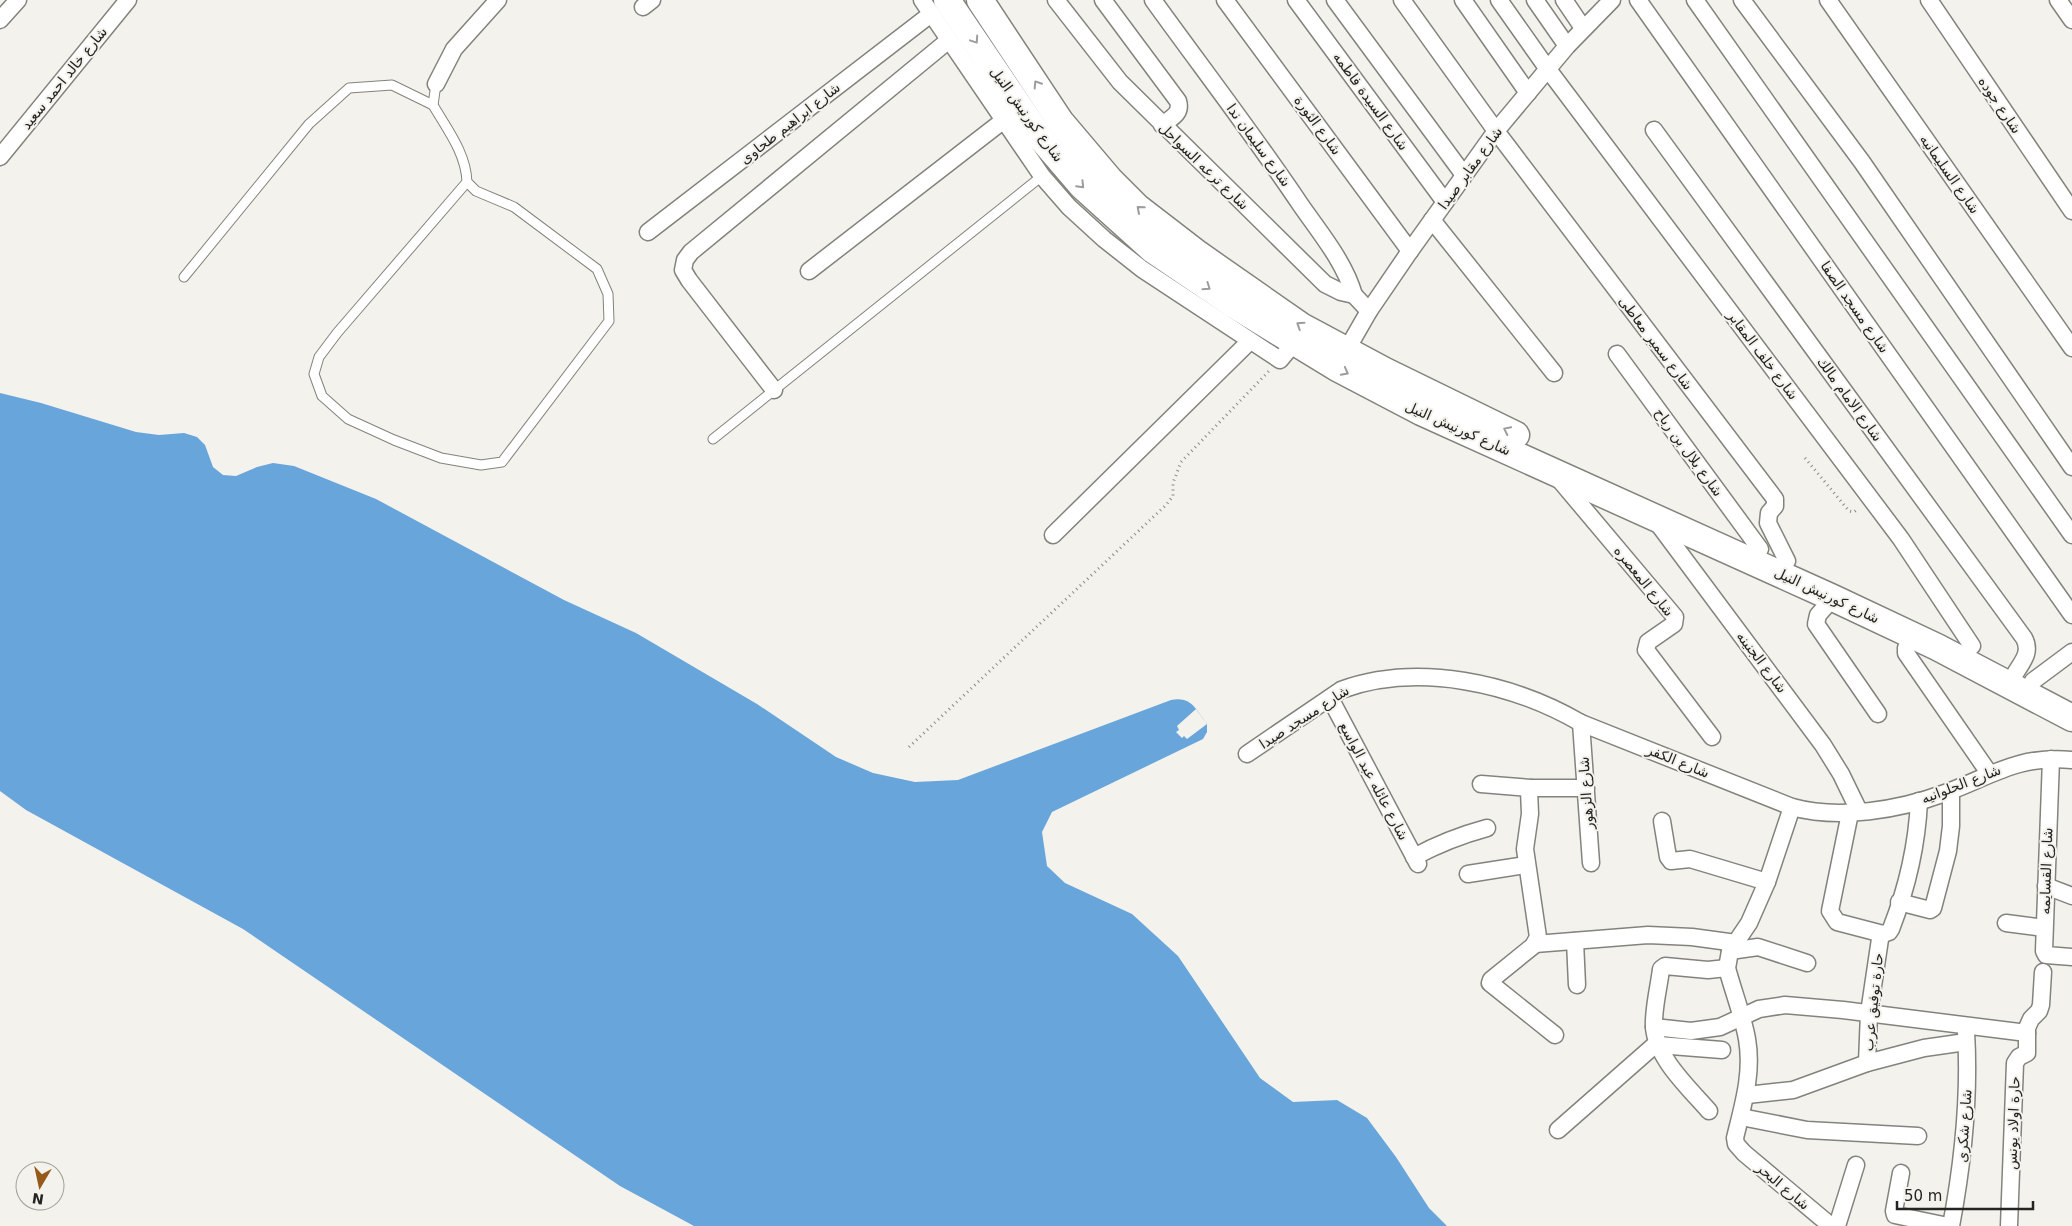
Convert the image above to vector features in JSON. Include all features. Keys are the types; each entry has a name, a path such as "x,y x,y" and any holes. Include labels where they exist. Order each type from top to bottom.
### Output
{"main road":[{"name":"شارع كورنيش النيل","path":"980,0 1060,121 1084,151 1137,207 1160,240 1287,352 1833,598 2072,718"},
{"name":"شارع كورنيش النيل","path":"939,7 1060,162 1105,209 1160,240 1198,254 1301,326 1346,351 1621,485 1972,646 2025,676 2072,699"}],"street":[{"path":"0,20 18,0"},
{"name":"شارع خالد احمد سعيد","path":"0,157 128,0"},
{"path":"436,84 454,49 498,0"},
{"path":"922,0 939,7 949,40 1042,176 1064,201 1104,239 1142,269 1250,341 1287,352"},
{"name":"شارع ترعه السواحل","path":"1056,0 1120,82 1162,125 1325,284 1341,292 1354,295 1369,311"},
{"path":"1103,0 1178,101 1180,107 1178,113 1162,125"},
{"name":"شارع سليمان ندا","path":"1152,0 1262,147 1338,258 1349,278 1354,295"},
{"name":"شارع الثورة","path":"1225,0 1410,251"},
{"name":"شارع السيدة فاطمه","path":"1296,0 1445,202"},
{"path":"1335,0 1464,175"},
{"path":"1402,0 1496,131"},
{"path":"1463,0 1528,93"},
{"name":"شارع خلف المقابر","path":"1499,0 1547,68 1901,539 1972,646"},
{"path":"1534,0 1567,46"},
{"path":"1564,0 1583,28"},
{"name":"شارع مسجد الصفا","path":"1638,0 2072,615"},
{"path":"1695,0 2072,535"},
{"path":"1742,0 1862,162 2072,467"},
{"name":"شارع السليمانيه","path":"1828,0 2072,348"},
{"name":"شارع جوده","path":"1929,0 2072,211"},
{"path":"2058,0 2072,20"},
{"name":"شارع مقابر صيدا","path":"1346,351 1369,311 1496,131 1547,68 1606,3"},
{"name":"شارع ابراهيم طحاوى","path":"648,232 939,7"},
{"path":"774,390 689,280 683,270 684,260 691,252 949,40"},
{"path":"810,271 1004,120"},
{"name":"شارع الامام مالك","path":"1654,130 2024,638 2027,643 2025,676"},
{"name":"شارع سمير معاطى","path":"1496,131 1775,499 1775,506 1769,513 1768,524 1787,561"},
{"path":"1432,220 1554,373"},
{"path":"1053,535 1250,341"},
{"name":"شارع بلال بن رباح","path":"1618,354 1760,549"},
{"name":"شارع المعصره","path":"1552,470 1675,617 1674,624 1648,642 1646,650 1712,737"},
{"name":"شارع الجنينه","path":"1655,519 1823,745 1841,774 1855,812"},
{"path":"1833,598 1818,615 1816,624 1878,714"},
{"path":"1912,636 1906,652 1989,774"},
{"path":"2025,676 2072,652"},
{"name":"شارع مسجد صيدا","path":"1247,754 1341,690 1359,684 1404,678 1454,679 1516,692 1566,714"},
{"name":"شارع عائله عبد الواسع","path":"1330,698 1416,860 1437,844 1487,828"},
{"name":"شارع الكفر","path":"1566,714 1581,723 1792,806"},
{"name":"شارع الزهور","path":"1581,723 1591,863"},
{"name":"شارع القسايمه","path":"2051,760 2044,928 2045,954 2072,957"},
{"name":"شارع الحلوانيه","path":"1792,806 1822,813 1855,812 1919,801 1951,791 2016,764 2072,760"},
{"path":"1481,784 1531,788 1586,788"},
{"path":"1531,788 1529,790 1530,814 1524,849 1538,934 1535,944 1491,980 1490,983 1555,1035"},
{"path":"1900,902 1932,909 1948,851 1951,826 1951,791"},
{"name":"حارة توفيق عرب","path":"1867,1063 1869,1013 1880,939 1883,934 1891,929 1900,902 1915,846 1919,801"},
{"path":"1792,806 1767,882 1749,923 1733,947 1727,968 1747,1040 1747,1094 1741,1117 1807,1130 1918,1136"},
{"path":"1855,812 1830,911 1837,922 1883,934"},
{"path":"1662,821 1668,857 1671,861 1690,859 1767,882"},
{"path":"1468,874 1526,865"},
{"path":"2046,886 2072,896"},
{"path":"2006,923 2044,928"},
{"path":"1535,944 1648,935 1692,937 1733,947 1758,947 1807,963"},
{"path":"1575,941 1578,985"},
{"path":"1709,1111 1667,1061 1656,1038 1662,967 1708,970 1727,968"},
{"name":"حارة اولاد يونس","path":"2009,1226 2015,1063 2019,1057 2027,1053 2028,1023 2041,1005 2043,972"},
{"path":"1558,1130 1656,1038 1691,1030 1720,1027 1770,1006 1785,1005 1869,1013 2028,1033"},
{"name":"شارع شكرى","path":"1950,1226 1956,1198 1966,1121 1965,1025"},
{"path":"1656,1038 1722,1050"},
{"path":"1747,1094 1793,1090 1867,1063 1924,1048 1966,1042"},
{"name":"شارع البحر","path":"1741,1117 1735,1138 1736,1144 1744,1153 1831,1226"},
{"path":"1837,1226 1856,1165"},
{"path":"1901,1173 1895,1214 1950,1226"}],"lane":[{"path":"432,104 436,84"},
{"path":"184,277 309,124 349,88 392,85 432,104 459,149 466,172 466,182 337,333 319,357 314,374 322,396 348,419 394,440 441,458 481,465 502,462 609,321 608,294 597,269 514,207 476,191 466,182"},
{"path":"713,439 1042,176"}],"path":[{"path":"908,747 1166,505 1173,496 1172,483 1181,462 1287,352"},
{"path":"1804,458 1851,512 1855,512 1871,499"}],"water":[{"path":"0,393 41,403 136,432 159,435 184,433 197,437 205,445 213,467 223,475 236,476 257,467 273,463 294,466 376,499 564,600 636,633 757,704 836,757 873,773 915,782 958,780 1171,700 1178,699 1189,702 1207,724 1207,732 1203,739 1052,812 1042,832 1047,866 1065,883 1132,914 1178,956 1260,1078 1293,1102 1337,1100 1367,1118 1396,1157 1429,1208 1447,1226 694,1226 620,1186 243,929 26,810 0,791"}],"pier":[{"path":"1196,709 1207,724 1187,739 1184,736 1182,738 1176,732 1179,730 1177,726"}]}
